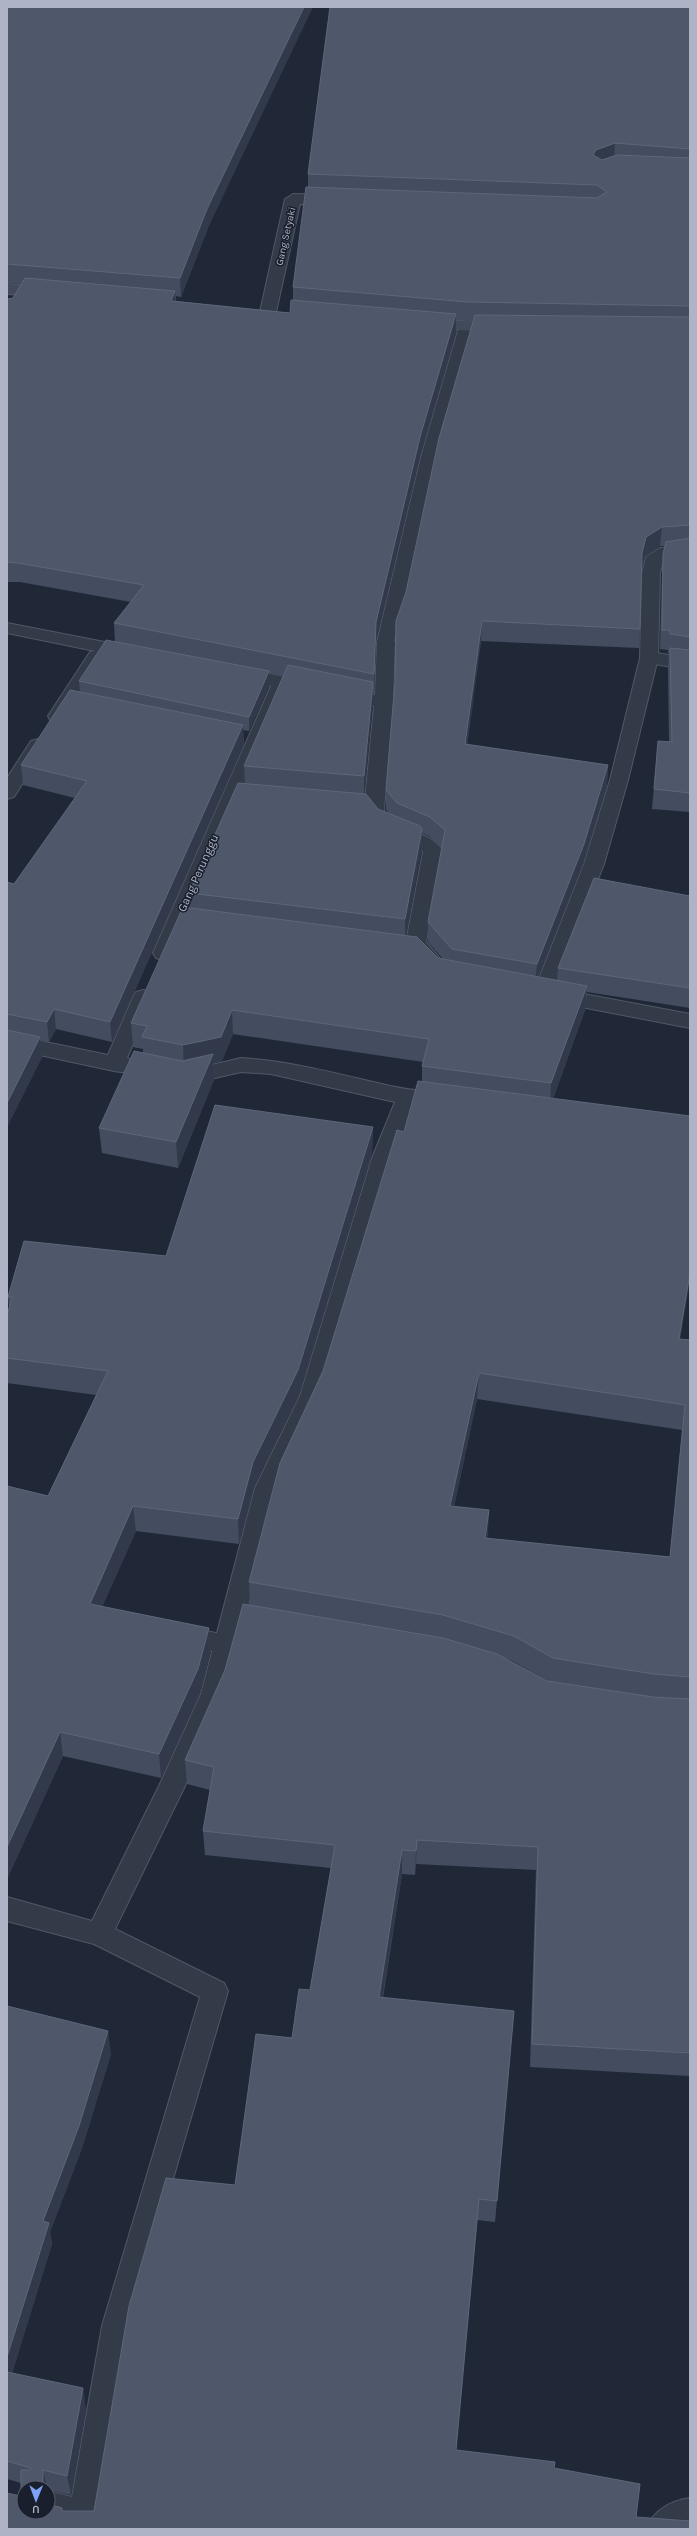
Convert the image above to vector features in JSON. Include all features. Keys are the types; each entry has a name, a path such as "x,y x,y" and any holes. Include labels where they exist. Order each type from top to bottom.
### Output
{"street":[{"name":"Gang Setyaki","path":"268,312 293,199 349,201"},
{"path":"11,307 14,289 60,293"},
{"path":"412,324 513,328"},
{"path":"445,976 423,953 416,942 433,851 422,840 385,829 366,809 384,702 386,642 429,457 467,327"},
{"path":"690,551 666,552 655,557 651,573 649,658 619,780 594,864 536,992 690,1021"},
{"path":"7,628 148,656"},
{"path":"7,792 75,703 101,647"},
{"path":"649,658 690,664"},
{"path":"219,670 384,702"},
{"name":"Gang Perunggu","path":"114,1064 176,923 239,798 248,738 282,682"},
{"path":"176,923 199,926"},
{"path":"400,950 423,953"},
{"path":"7,1041 146,1070"},
{"path":"169,1074 184,1078 200,1076 241,1065 271,1067 407,1097 462,1104"},
{"path":"99,1934 171,1788 213,1694 232,1614 267,1488 311,1396 383,1158 407,1097"},
{"path":"232,1614 255,1618"},
{"path":"158,1631 225,1644"},
{"path":"7,1910 99,1934 215,1991 116,2326 83,2522 56,2510"},
{"path":"661,2529 664,2524 676,2517 690,2513"}],"building":[{"path":"7,7 304,7 207,209 180,278 7,264"},
{"path":"330,7 690,7 690,149 615,143 596,150 593,155 602,160 617,155 690,158 690,306 468,302 293,287 306,187 597,198 607,192 597,185 308,174"},
{"path":"25,278 175,291 171,301 290,313 291,300 456,314 420,437 376,622 374,674 114,623 144,585 7,562 7,299 13,298"},
{"path":"475,315 690,317 690,525 662,527 646,537 642,553 640,629 482,621 465,744 608,765 584,844 537,964 452,949 428,922 445,830 430,817 397,803 386,790 395,682 396,621 406,592 439,438"},
{"path":"690,538 690,637 670,634 669,630 662,630 663,554 666,542"},
{"path":"106,640 269,671 249,717 79,681"},
{"path":"670,648 690,650 690,793 654,789 658,741 672,742"},
{"path":"288,665 373,682 364,776 244,766"},
{"path":"70,690 243,725 110,1022 54,1009 47,1022 7,1014 7,882 14,884 87,781 21,765"},
{"path":"238,783 366,794 378,809 420,826 422,829 405,919 189,893"},
{"path":"594,878 690,896 690,988 558,968"},
{"path":"183,907 417,937 438,958 587,986 551,1083 422,1066 429,1039 232,1010 221,1037 183,1045 142,1037 147,1026 131,1023"},
{"path":"7,1030 40,1037 7,1103"},
{"path":"134,1051 182,1061 213,1054 176,1142 99,1128"},
{"path":"418,1081 690,1116 690,1273 679,1339 690,1340 690,1677 653,1674 553,1658 514,1636 443,1615 249,1582 280,1463 323,1371 397,1130 404,1132","holes":["479,1373 685,1405 670,1557 485,1538 489,1510 450,1506"]},
{"path":"215,1105 373,1127 298,1370 253,1462 238,1519 133,1506 90,1604 209,1628 198,1669 159,1754 60,1732 7,1847 7,1486 48,1496 108,1371 7,1358 7,1316 12,1297 8,1297 24,1241 166,1256"},
{"path":"243,1604 443,1638 497,1654 547,1681 653,1697 690,1699 690,2053 532,2044 538,1847 417,1840 416,1851 402,1850 379,1997 514,2011 497,2201 479,2199 456,2450 555,2462 554,2468 640,2484 636,2517 690,2521 690,2529 7,2529 7,2493 16,2495 16,2520 56,2520 56,2506 62,2508 62,2511 94,2511 129,2306 166,2178 235,2185 256,2034 292,2038 299,1989 310,1990 335,1845 203,1831 214,1767 185,1760 225,1670"},
{"path":"7,2006 108,2031 79,2126 43,2221 49,2223 7,2357"},
{"path":"7,2372 83,2388 67,2476 43,2470 43,2480 21,2480 21,2470 30,2470 31,2468 7,2461"}]}
